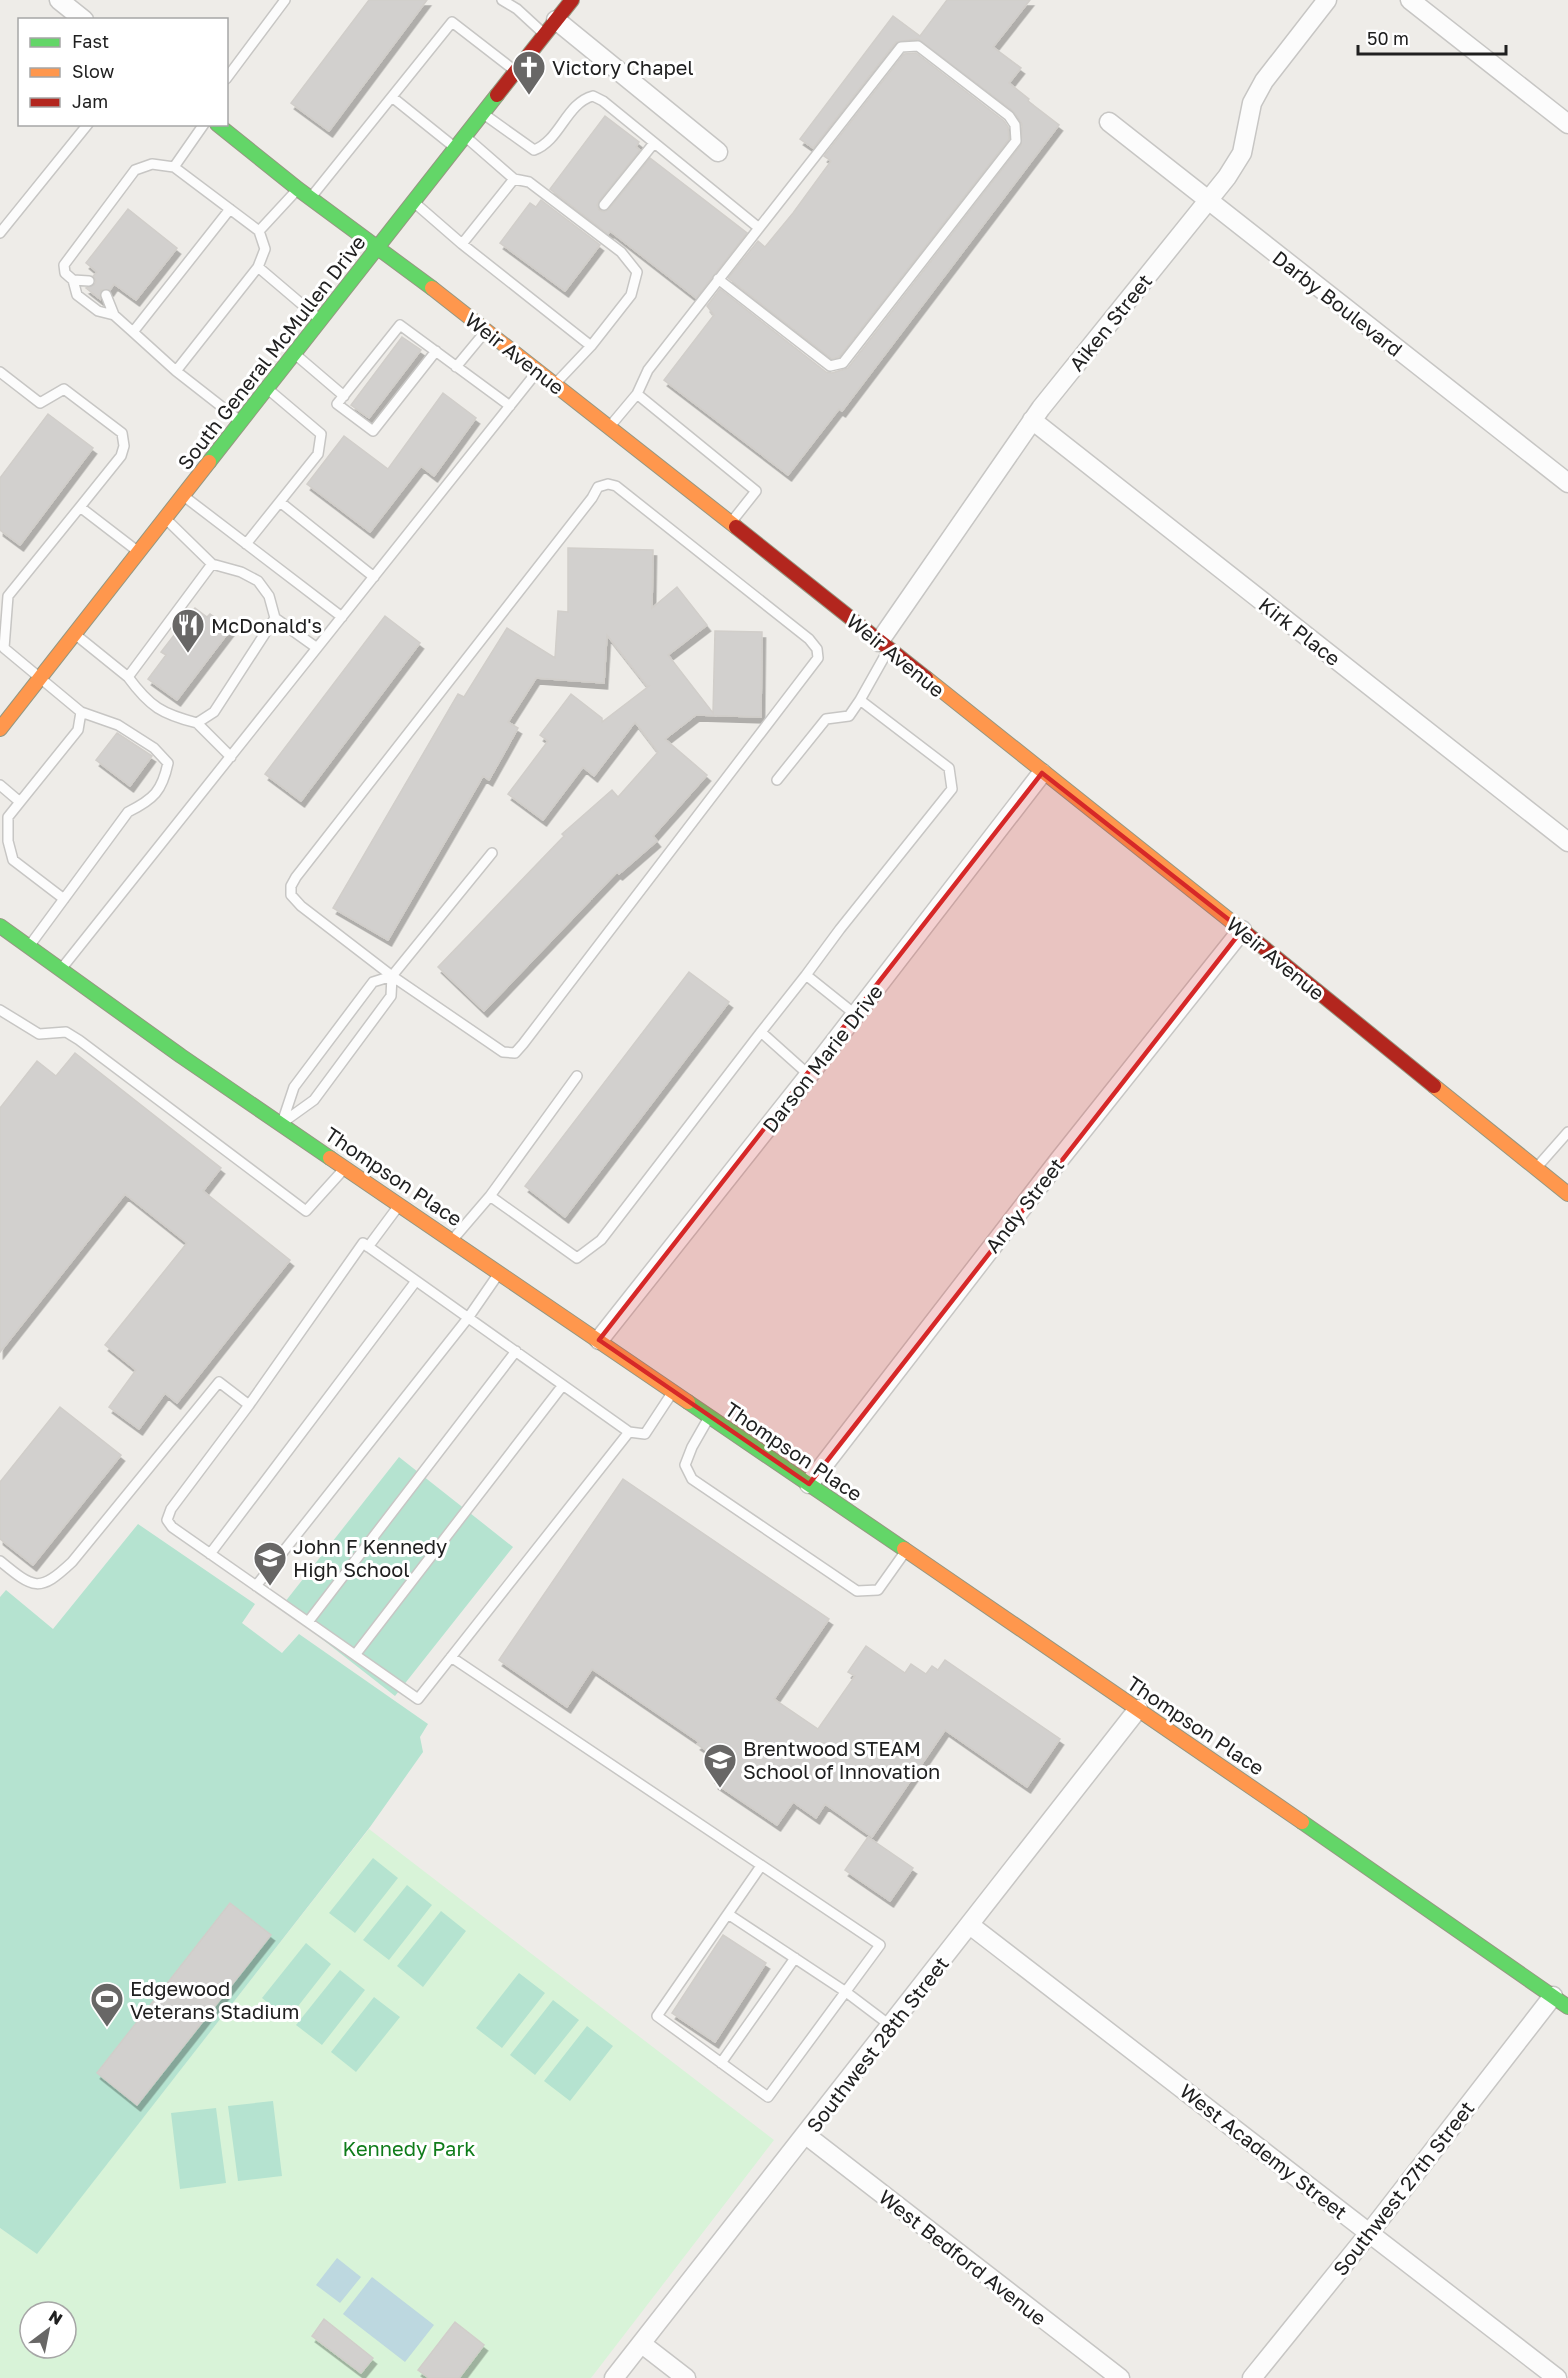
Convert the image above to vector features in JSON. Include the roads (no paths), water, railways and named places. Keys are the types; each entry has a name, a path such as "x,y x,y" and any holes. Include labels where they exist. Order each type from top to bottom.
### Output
{"street":[{"path":"59,0 82,18"},
{"name":"South General McMullen Drive","path":"0,729 572,0"},
{"name":"Aiken Street","path":"884,646 1032,420 1227,177 1242,153 1252,104 1264,81 1327,0"},
{"path":"1410,0 1568,124"},
{"path":"556,20 718,152"},
{"name":"Darby Boulevard","path":"1109,122 1568,483"},
{"name":"Weir Avenue","path":"219,126 298,189 486,330 731,523 1242,930 1568,1194"},
{"name":"Kirk Place","path":"1032,420 1568,842"},
{"name":"Darson Marie Drive","path":"599,1340 856,1015 1042,773"},
{"name":"Thompson Place","path":"0,926 181,1056 400,1203 672,1392 1138,1708 1568,2007"},
{"name":"Andy Street","path":"809,1484 1059,1160 1242,930"},
{"name":"Southwest 28th Street","path":"614,2378 1138,1708"},
{"name":"West Academy Street","path":"970,1925 1557,2378"},
{"name":"Southwest 27th Street","path":"1252,2378 1370,2232 1553,1996"},
{"name":"West Bedford Avenue","path":"806,2135 1120,2378"},
{"path":"642,2344 686,2378"}],"lane":[{"path":"502,0 517,9 545,34"},
{"path":"228,76 280,2"},
{"path":"311,197 452,22 516,72"},
{"path":"609,427 637,394 648,370 718,279 901,47 918,46 1009,116 1015,125 1016,141 843,363 830,366 718,279"},
{"path":"483,113 534,150 544,147 582,99 593,96 603,101 759,228"},
{"path":"392,97 456,148"},
{"path":"0,233 86,126"},
{"path":"174,167 203,126"},
{"path":"465,136 514,179 529,182 621,252 637,272 631,295 591,346 555,385"},
{"path":"604,205 654,144"},
{"path":"89,281 73,280 64,273 64,265 68,256 135,170 152,164 174,167 259,231 266,249 258,267 176,371"},
{"path":"462,244 514,179"},
{"path":"259,231 298,189"},
{"path":"413,202 462,244 591,346"},
{"path":"133,332 230,209"},
{"path":"258,267 320,320"},
{"path":"73,280 77,295 98,310 114,315 176,371 241,422"},
{"path":"106,295 114,315"},
{"path":"436,351 373,431 337,404 356,381 373,367 387,349 399,325 436,351 510,406"},
{"path":"456,367 486,330"},
{"path":"294,354 344,396"},
{"path":"409,365 419,373"},
{"path":"0,372 40,403 64,389 122,434 124,446 121,456 8,596 2,650 81,712 118,725 154,748 168,763 163,784 148,802 128,812 28,947"},
{"path":"60,971 537,372"},
{"path":"356,381 364,387"},
{"path":"395,384 405,391"},
{"path":"246,544 318,454 321,434 267,388"},
{"path":"637,394 756,491 731,523"},
{"path":"382,402 390,409"},
{"path":"608,484 615,486 809,639 817,649 818,658 515,1053 503,1052 392,976 301,906 291,895 291,886 296,876 585,508 598,487 608,484"},
{"path":"183,496 342,617"},
{"path":"279,502 374,577"},
{"path":"80,507 138,553"},
{"path":"165,518 212,564 241,572 258,581 269,596 275,618 317,648"},
{"path":"128,677 212,564"},
{"path":"0,589 8,596"},
{"path":"197,723 214,712 275,618"},
{"path":"74,634 128,677 141,695 162,713 197,723 231,757"},
{"path":"777,780 826,719 849,716 860,700 884,646"},
{"path":"490,1196 577,1258 601,1240 840,929 952,789 949,768 860,700"},
{"path":"64,899 13,860 8,841 8,817 78,730 81,712"},
{"path":"0,785 20,802"},
{"path":"282,1123 294,1087 373,982 392,976 492,853"},
{"path":"806,975 856,1015"},
{"path":"282,1123 314,1100 391,996 392,976"},
{"path":"0,1010 39,1034 66,1032 80,1040 306,1211 346,1168"},
{"path":"761,1032 809,1075"},
{"path":"452,1239 490,1196 577,1076"},
{"path":"1536,1169 1568,1132"},
{"path":"400,1203 366,1245 171,1509 167,1520 172,1527 418,1699 629,1432"},
{"path":"366,1245 629,1432 645,1434 672,1392"},
{"path":"256,1586 468,1318 500,1272"},
{"path":"210,1554 416,1281"},
{"path":"308,1622 516,1351"},
{"path":"0,1561 21,1579 37,1585 52,1581 72,1562 219,1382 249,1405"},
{"path":"355,1655 563,1385"},
{"path":"709,1417 692,1447 685,1466 692,1479 700,1485 857,1591 878,1590 905,1551"},
{"path":"452,1656 880,1945 768,2097 657,2016 761,1866"},
{"path":"728,1914 846,1992 891,2026"},
{"path":"722,2063 795,1958"}],"water":[{"path":"337,2258 361,2277 340,2303 316,2285"},
{"path":"372,2277 434,2325 405,2362 343,2314"}],"place":[{"name":"Victory Chapel","path":"529,96"},
{"name":"McDonald's","path":"188,654"},
{"name":"John F Kennedy High School","path":"270,1587"},
{"name":"Brentwood STEAM School of Innovation","path":"720,1789"},
{"name":"Edgewood Veterans Stadium","path":"107,2028"}],"park label":[{"name":"Kennedy Park","path":"409,2148"}]}
